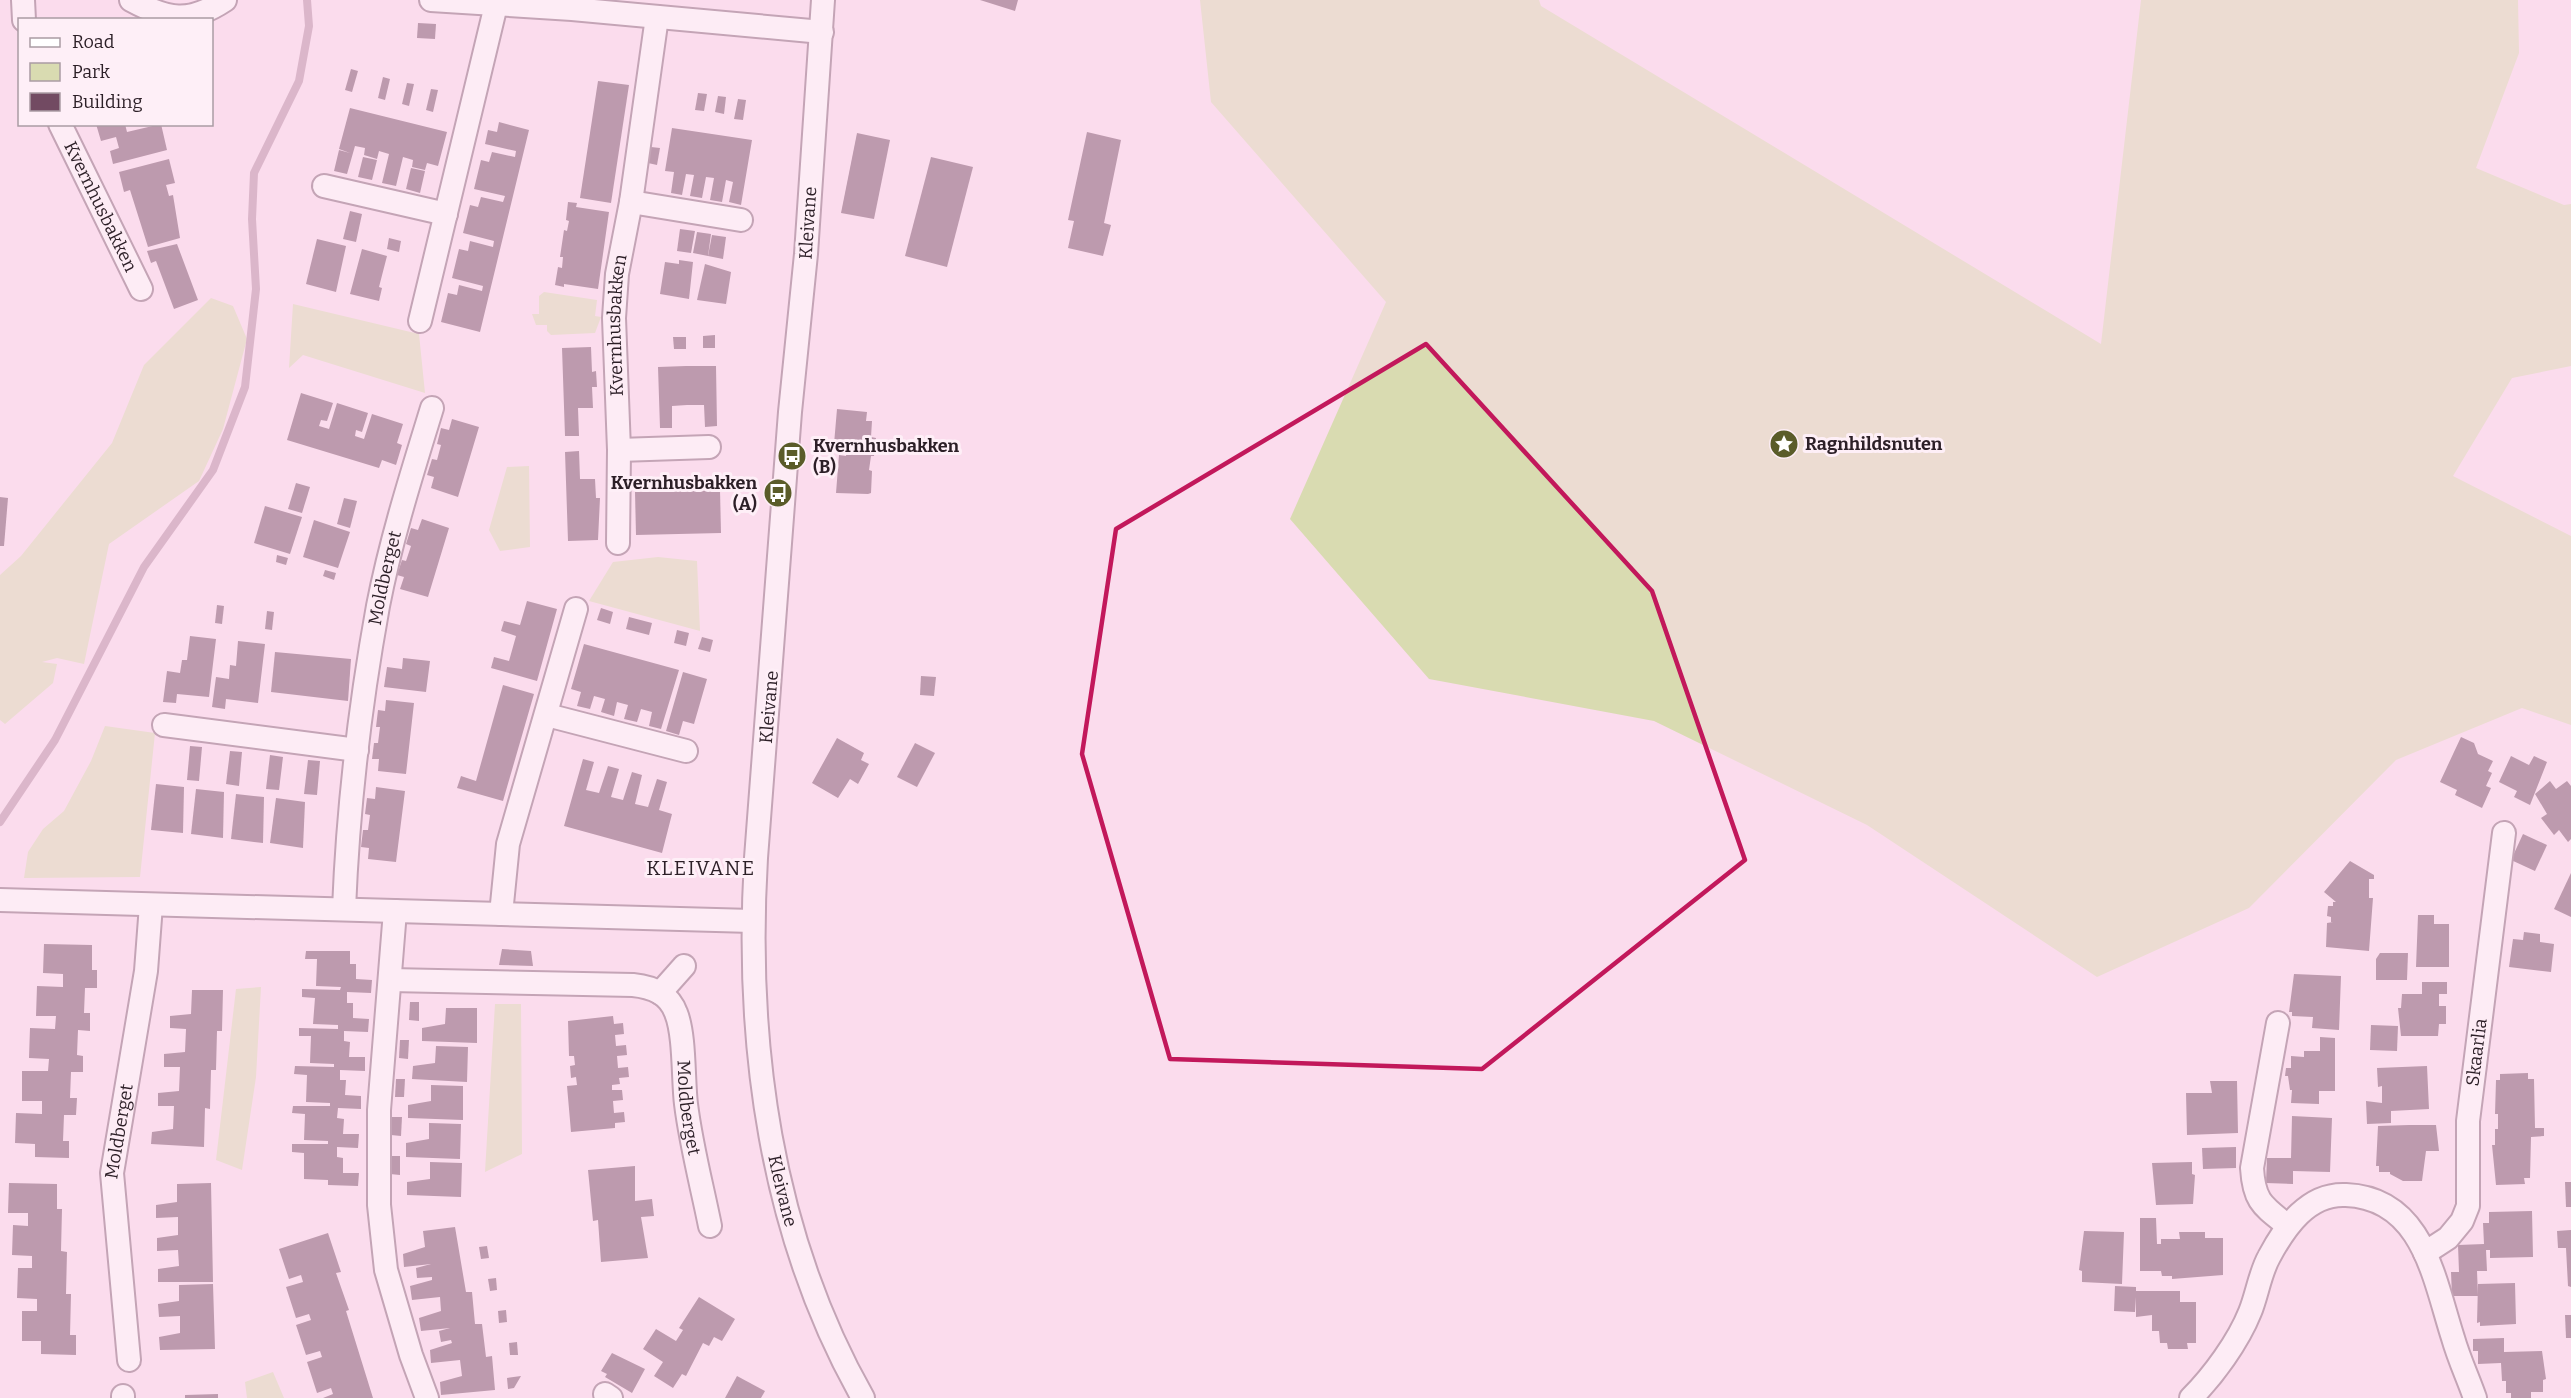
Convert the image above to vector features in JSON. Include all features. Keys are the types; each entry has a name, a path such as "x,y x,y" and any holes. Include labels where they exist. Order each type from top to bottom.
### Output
{"street":[{"path":"23,0 24,18"},
{"path":"131,0 155,13 178,18 194,16 225,0"},
{"path":"431,0 822,32"},
{"name":"Kleivane","path":"824,0 752,921 757,1053 775,1160 809,1280 862,1398"},
{"path":"420,321 496,5"},
{"name":"Kvernhusbakken","path":"618,543 619,450 614,318 617,274 631,202 657,17"},
{"name":"Kvernhusbakken","path":"61,126 141,289"},
{"path":"324,186 446,214"},
{"path":"631,202 741,220"},
{"name":"Moldberget","path":"344,909 357,750 379,604 404,500 432,408"},
{"path":"619,450 709,447"},
{"path":"501,914 508,844 576,609"},
{"path":"547,715 686,751"},
{"path":"164,725 357,750"},
{"name":"Skaarlia","path":"2426,1252 2448,1238 2462,1221 2468,1206 2468,1121 2504,833"},
{"path":"0,900 752,921"},
{"name":"Moldberget","path":"129,1360 112,1173 146,971 151,905"},
{"path":"394,911 379,1110 379,1205 386,1270 411,1354 427,1398"},
{"path":"390,980 633,985 647,986 660,993 684,966"},
{"name":"Moldberget","path":"660,993 672,1004 678,1021 686,1107 710,1226"},
{"path":"2278,1023 2252,1168 2254,1190 2260,1203 2288,1226"},
{"path":"2191,1398 2226,1353 2250,1314 2267,1259 2288,1226 2303,1209 2321,1199 2339,1194 2357,1195 2376,1200 2394,1209 2411,1228 2426,1252 2475,1398"}],"highlighted area":[{"path":"1426,344 1652,591 1745,860 1482,1069 1170,1059 1082,754 1116,529"}],"green space":[{"path":"1200,0 1539,0 1541,6 2101,344 2141,0 2518,0 2519,53 2476,168 2564,205 2571,204 2571,366 2512,378 2453,476 2571,536 2571,725 2522,708 2396,760 2249,908 2097,977 1867,825 1654,721 1429,679 1290,519 1386,302 1211,102"},
{"path":"544,292 597,300 595,316 601,317 595,333 551,335 547,331 547,325 536,325 532,314 539,314 539,296"},
{"path":"211,298 233,306 247,339 223,429 199,481 109,544 84,664 57,658 42,662 57,664 53,683 5,724 0,720 0,575 21,556 112,443 144,365"},
{"path":"293,304 419,334 425,393 303,355 289,368"},
{"path":"529,466 530,547 500,551 489,530 507,467"},
{"path":"658,557 697,561 700,631 589,601 613,562"},
{"path":"105,726 155,733 140,877 24,878 28,852 43,829 64,811 91,761"},
{"path":"261,987 256,1077 242,1170 216,1160 236,989"},
{"path":"495,1004 521,1004 522,1154 485,1172"},
{"path":"273,1372 284,1398 247,1398 245,1382"}],"building":[{"path":"980,0 1018,0 1015,11"},
{"path":"418,23 436,24 435,39 417,38"},
{"path":"351,69 358,71 352,92 345,90"},
{"path":"383,77 390,79 385,100 378,98"},
{"path":"598,81 629,85 611,203 580,198"},
{"path":"407,83 414,84 409,106 402,104"},
{"path":"431,89 438,90 433,112 426,110"},
{"path":"698,93 707,94 704,111 695,110"},
{"path":"718,96 726,97 724,114 715,112"},
{"path":"738,99 746,100 743,120 734,119"},
{"path":"350,108 447,132 438,166 427,163 425,170 412,167 413,160 403,157 396,186 382,183 389,154 379,151 377,159 364,155 365,148 355,146 347,174 334,171 339,150 350,153 339,149"},
{"path":"499,122 529,130 480,332 441,322 448,293 457,295 459,285 482,291 483,286 452,278 459,249 468,251 470,241 493,247 494,241 463,233 470,205 478,207 481,197 503,202 505,196 474,189 481,160 489,162 492,152 515,157 516,151 485,144 488,130 497,132"},
{"path":"97,126 126,126 127,132 161,126 167,150 113,164 110,151 119,148 116,137 101,141"},
{"path":"672,128 752,140 741,205 729,202 733,182 726,180 722,202 710,200 714,178 706,177 702,198 690,196 694,175 686,174 682,195 671,193 674,172 665,171"},
{"path":"1087,132 1121,140 1104,223 1111,225 1103,256 1068,248 1074,221 1068,220"},
{"path":"857,133 890,140 874,219 841,213"},
{"path":"651,147 660,148 657,165 648,163"},
{"path":"363,157 377,160 372,180 358,177"},
{"path":"931,157 973,167 947,267 905,256"},
{"path":"169,159 175,183 166,185 169,196 173,195 180,238 148,247 130,190 124,192 119,172"},
{"path":"411,168 425,171 420,193 406,189"},
{"path":"568,202 577,203 576,207 609,212 598,289 564,284 564,287 555,285 558,267 562,268 563,257 560,257 564,230 567,231 569,221 566,220"},
{"path":"350,211 362,214 356,242 343,239"},
{"path":"680,229 695,231 691,253 677,251"},
{"path":"697,232 711,234 708,256 693,253"},
{"path":"712,235 726,237 723,259 708,256"},
{"path":"389,238 401,241 399,252 387,249"},
{"path":"317,239 346,246 336,292 306,284"},
{"path":"177,244 198,300 174,309 156,261 151,263 147,251"},
{"path":"362,249 387,256 379,287 382,288 379,301 350,294"},
{"path":"679,260 693,262 689,299 660,294 665,262 679,264"},
{"path":"705,264 731,272 726,304 697,300"},
{"path":"715,335 715,348 703,348 703,336"},
{"path":"673,337 686,337 686,349 674,349"},
{"path":"591,347 592,372 596,371 597,387 592,387 593,408 578,408 579,436 565,436 562,348"},
{"path":"716,366 717,426 705,427 704,405 687,405 672,406 672,428 660,428 658,367"},
{"path":"301,393 333,403 327,421 321,420 319,426 329,429 337,403 368,413 362,432 356,430 355,436 364,439 372,414 403,424 397,443 402,445 396,465 382,460 379,468 287,440"},
{"path":"837,409 867,412 866,421 872,421 871,437 876,438 874,456 871,456 869,470 872,471 871,493 836,493 839,455 846,456 847,445 834,444"},
{"path":"452,419 479,427 458,497 431,488 434,477 427,475 432,459 437,460 441,445 437,444 441,428 449,430"},
{"path":"579,451 580,479 595,479 596,498 600,498 598,540 568,541 565,452"},
{"path":"296,483 310,487 302,513 288,509"},
{"path":"720,490 721,533 636,535 635,492"},
{"path":"0,497 8,498 4,546 0,546"},
{"path":"344,498 357,501 350,528 337,524"},
{"path":"265,506 302,517 290,554 254,543"},
{"path":"422,519 449,528 428,597 400,589 404,577 397,575 402,560 406,561 411,546 406,544 411,528 418,530"},
{"path":"314,520 350,532 338,568 303,557"},
{"path":"277,555 288,558 286,565 276,562"},
{"path":"325,570 336,573 334,580 323,576"},
{"path":"527,601 557,609 537,681 491,668 494,657 509,661 516,636 501,631 504,621 520,625"},
{"path":"217,605 224,606 222,624 215,623"},
{"path":"601,608 613,612 610,624 597,620"},
{"path":"267,611 274,612 272,630 265,629"},
{"path":"629,617 652,623 649,635 626,629"},
{"path":"677,630 689,633 686,646 674,643"},
{"path":"190,636 216,639 209,697 177,694 176,703 163,702 167,671 180,673 182,660 187,660"},
{"path":"702,637 713,640 710,652 698,649"},
{"path":"238,641 265,644 258,703 226,699 225,709 212,707 216,677 229,679 230,665 236,666"},
{"path":"584,644 679,670 661,729 649,726 652,712 641,709 637,722 624,719 628,705 617,702 614,716 601,712 605,699 594,696 590,709 577,706 581,692 571,689"},
{"path":"275,652 351,659 348,701 271,692"},
{"path":"403,658 430,661 426,692 384,687 387,667 402,669"},
{"path":"683,672 707,679 694,724 683,721 679,735 666,731"},
{"path":"921,676 936,677 934,696 920,695"},
{"path":"503,685 534,694 503,801 457,788 461,776 476,781"},
{"path":"386,700 414,703 406,774 378,771 379,759 372,759 374,743 378,743 380,727 376,727 378,710 385,711"},
{"path":"2461,737 2474,743 2478,754 2493,761 2488,771 2492,773 2486,786 2491,788 2482,808 2455,795 2457,790 2440,782"},
{"path":"837,738 864,753 861,760 869,764 858,784 850,779 838,798 812,783"},
{"path":"915,743 935,753 917,787 897,777"},
{"path":"190,746 202,747 199,781 187,780"},
{"path":"230,751 242,752 239,786 226,784"},
{"path":"270,755 283,757 279,790 266,789"},
{"path":"2511,756 2529,765 2534,756 2547,762 2530,805 2514,797 2517,791 2499,782"},
{"path":"583,759 594,762 586,790 599,793 608,766 619,769 611,797 623,800 632,772 642,775 635,804 648,807 657,779 667,782 659,810 672,814 662,853 564,826"},
{"path":"308,760 320,761 317,795 304,794"},
{"path":"2550,781 2556,789 2567,781 2571,786 2571,839 2568,842 2559,830 2554,835 2541,818 2547,814 2535,794"},
{"path":"156,784 184,787 183,833 151,830"},
{"path":"376,787 405,791 396,862 368,859 369,848 361,847 363,830 368,830 370,815 365,814 367,798 375,799"},
{"path":"196,789 224,792 223,838 191,834"},
{"path":"236,794 264,797 263,843 231,839"},
{"path":"276,798 305,802 303,848 270,843"},
{"path":"2523,834 2547,845 2535,871 2511,860"},
{"path":"2350,861 2374,875 2374,879 2369,879 2369,898 2373,898 2369,951 2326,947 2327,923 2333,922 2331,922 2331,917 2327,916 2328,906 2333,906 2333,902 2336,902 2324,892"},
{"path":"2571,873 2571,917 2554,909"},
{"path":"2418,915 2434,915 2434,924 2449,924 2449,967 2416,967"},
{"path":"2524,932 2540,934 2540,942 2554,944 2551,972 2509,967 2513,939 2523,940"},
{"path":"44,944 92,945 92,970 97,970 97,988 85,988 84,1013 90,1013 90,1031 78,1030 77,1055 83,1056 83,1072 71,1072 70,1098 77,1098 76,1115 64,1115 63,1141 69,1141 69,1158 35,1157 35,1144 15,1143 16,1113 42,1114 42,1101 22,1101 22,1071 48,1071 49,1059 29,1058 30,1028 55,1029 56,1016 36,1016 37,986 63,987 63,974 43,973"},
{"path":"502,949 531,951 533,966 499,965"},
{"path":"306,951 350,951 350,964 356,964 356,979 372,980 371,993 347,992 347,1003 353,1003 353,1018 369,1019 368,1032 344,1031 344,1041 350,1042 349,1057 365,1057 365,1071 340,1070 340,1080 346,1080 345,1095 361,1096 361,1109 338,1108 337,1118 344,1119 343,1134 359,1134 358,1148 337,1147 337,1157 343,1158 343,1173 359,1173 358,1186 328,1185 328,1180 304,1179 304,1153 292,1152 292,1144 328,1144 328,1141 304,1140 305,1114 292,1113 293,1106 330,1106 330,1103 306,1102 307,1075 294,1074 295,1066 334,1067 334,1064 310,1063 311,1036 299,1036 299,1028 338,1029 338,1025 313,1024 315,998 302,997 302,989 340,990 341,987 316,986 317,959 305,959"},
{"path":"2380,953 2408,953 2407,980 2376,980 2376,959"},
{"path":"2294,974 2341,976 2339,1030 2312,1028 2313,1017 2292,1016 2292,1012 2289,1012"},
{"path":"2422,982 2447,982 2447,994 2439,994 2439,1006 2446,1006 2446,1024 2439,1024 2438,1036 2401,1036 2398,1008 2401,1008 2402,994 2422,994"},
{"path":"192,990 223,990 222,1031 217,1031 216,1070 211,1070 210,1109 205,1108 204,1147 151,1144 152,1132 173,1129 174,1106 158,1106 158,1093 179,1091 180,1067 164,1067 164,1054 185,1052 186,1029 170,1028 170,1016 191,1014"},
{"path":"410,1002 419,1002 419,1021 409,1020"},
{"path":"446,1008 477,1008 477,1043 422,1041 422,1028 445,1024"},
{"path":"613,1016 614,1024 623,1023 624,1034 615,1035 616,1046 626,1045 627,1055 617,1056 618,1068 628,1067 629,1077 619,1078 620,1084 612,1085 612,1090 622,1090 623,1100 613,1101 614,1113 624,1112 625,1122 615,1123 615,1128 571,1132 567,1086 577,1085 576,1077 571,1078 570,1066 575,1065 574,1056 569,1056 568,1021"},
{"path":"2371,1025 2398,1026 2397,1051 2370,1050"},
{"path":"2320,1037 2335,1038 2335,1091 2319,1091 2319,1104 2291,1103 2292,1090 2290,1090 2288,1076 2285,1076 2286,1068 2291,1068 2291,1056 2304,1057 2304,1051 2320,1051"},
{"path":"400,1040 409,1040 408,1059 399,1058"},
{"path":"436,1046 468,1047 467,1082 412,1079 413,1066 435,1063"},
{"path":"2427,1066 2429,1109 2391,1111 2391,1123 2367,1124 2366,1101 2382,1103 2382,1086 2378,1087 2377,1068"},
{"path":"2528,1073 2528,1079 2534,1079 2535,1128 2544,1128 2544,1136 2531,1137 2530,1178 2524,1178 2525,1184 2496,1185 2492,1145 2495,1145 2495,1129 2498,1129 2498,1114 2495,1114 2496,1080 2500,1080 2500,1074"},
{"path":"396,1079 405,1079 404,1097 395,1097"},
{"path":"2210,1081 2237,1081 2238,1133 2187,1135 2186,1093 2212,1093"},
{"path":"431,1085 463,1086 463,1120 408,1118 408,1105 431,1101"},
{"path":"2292,1116 2332,1118 2330,1172 2293,1171 2293,1184 2266,1183 2267,1158 2291,1158"},
{"path":"392,1117 402,1117 401,1136 391,1135"},
{"path":"429,1123 461,1124 460,1159 406,1157 406,1143 429,1139"},
{"path":"2436,1125 2439,1151 2426,1151 2422,1181 2403,1181 2390,1172 2379,1172 2379,1166 2376,1166 2378,1126"},
{"path":"2236,1147 2236,1168 2203,1169 2202,1148"},
{"path":"391,1156 400,1156 400,1175 390,1174"},
{"path":"430,1162 462,1163 461,1197 407,1195 407,1182 430,1179"},
{"path":"2192,1162 2192,1174 2195,1175 2193,1204 2156,1205 2152,1163"},
{"path":"635,1166 635,1201 652,1199 654,1216 641,1217 648,1258 601,1262 598,1220 593,1221 588,1170"},
{"path":"2565,1182 2571,1182 2571,1207 2566,1207"},
{"path":"9,1183 57,1184 57,1209 62,1209 61,1251 67,1252 66,1294 71,1294 70,1335 76,1335 76,1355 41,1354 41,1341 22,1341 22,1311 37,1311 37,1299 17,1298 18,1268 32,1268 32,1256 12,1255 13,1225 28,1226 28,1213 8,1213"},
{"path":"211,1183 213,1282 158,1282 158,1269 179,1266 178,1250 157,1251 157,1238 178,1235 178,1217 156,1218 156,1205 177,1202 177,1184"},
{"path":"2532,1211 2533,1257 2490,1258 2490,1250 2486,1250 2487,1271 2477,1271 2478,1296 2452,1296 2451,1272 2459,1272 2458,1245 2484,1244 2483,1223 2489,1223 2489,1212"},
{"path":"2140,1218 2156,1218 2157,1244 2161,1244 2161,1239 2180,1239 2179,1232 2205,1232 2205,1238 2223,1238 2223,1275 2172,1279 2172,1276 2162,1276 2161,1271 2140,1271"},
{"path":"455,1227 466,1292 472,1292 475,1324 482,1324 486,1357 492,1356 495,1390 441,1395 440,1382 462,1376 460,1360 431,1363 430,1350 452,1343 451,1340 441,1342 439,1331 450,1328 421,1331 419,1318 441,1311 440,1297 412,1300 410,1286 432,1280 432,1277 417,1278 416,1268 431,1264 404,1267 403,1254 425,1247 423,1231"},
{"path":"2571,1230 2571,1287 2568,1286 2566,1248 2558,1248 2557,1231"},
{"path":"2084,1231 2124,1232 2122,1284 2082,1282 2082,1271 2079,1270"},
{"path":"328,1233 341,1272 336,1273 349,1310 346,1311 373,1398 323,1398 333,1394 331,1388 317,1393 307,1362 322,1357 320,1351 306,1355 296,1325 311,1320 309,1314 296,1318 286,1287 303,1282 301,1275 289,1279 279,1249"},
{"path":"487,1246 489,1258 481,1259 479,1247"},
{"path":"496,1278 497,1290 490,1291 488,1279"},
{"path":"2515,1283 2516,1324 2480,1326 2480,1322 2477,1323 2478,1284"},
{"path":"213,1284 215,1349 160,1350 159,1337 180,1333 180,1316 159,1317 158,1304 179,1301 179,1285"},
{"path":"2115,1286 2136,1287 2136,1291 2180,1291 2180,1302 2196,1302 2196,1343 2187,1343 2188,1349 2168,1349 2167,1343 2160,1343 2159,1331 2152,1331 2152,1315 2136,1317 2136,1297 2135,1312 2114,1311"},
{"path":"699,1297 735,1319 722,1341 714,1337 709,1346 703,1343 686,1376 682,1374 673,1388 654,1376 663,1362 643,1349 656,1329 676,1341 683,1330 679,1328"},
{"path":"506,1310 507,1322 499,1323 498,1311"},
{"path":"2565,1315 2571,1315 2571,1338 2566,1338"},
{"path":"2504,1338 2504,1352 2542,1351 2546,1379 2543,1380 2543,1392 2531,1392 2531,1398 2511,1398 2511,1393 2506,1393 2506,1381 2502,1381 2501,1363 2478,1364 2478,1351 2473,1351 2473,1339"},
{"path":"517,1342 518,1355 510,1355 509,1343"},
{"path":"612,1353 645,1369 632,1393 605,1377 607,1374 601,1371"},
{"path":"521,1376 514,1388 508,1389 507,1378"},
{"path":"737,1376 765,1391 761,1398 725,1398"},
{"path":"218,1394 218,1398 185,1398 185,1395"}],"waterway":[{"path":"0,822 55,740 144,567 213,470 245,387 256,289 252,219 254,173 299,81 309,26 307,0"}],"place":[{"name":"Ragnhildsnuten","path":"1784,444"},
{"name":"Kvernhusbakken (B)","path":"792,456"},
{"name":"Kvernhusbakken (A)","path":"778,493"}],"district":[{"name":"KLEIVANE","path":"701,868"}]}
